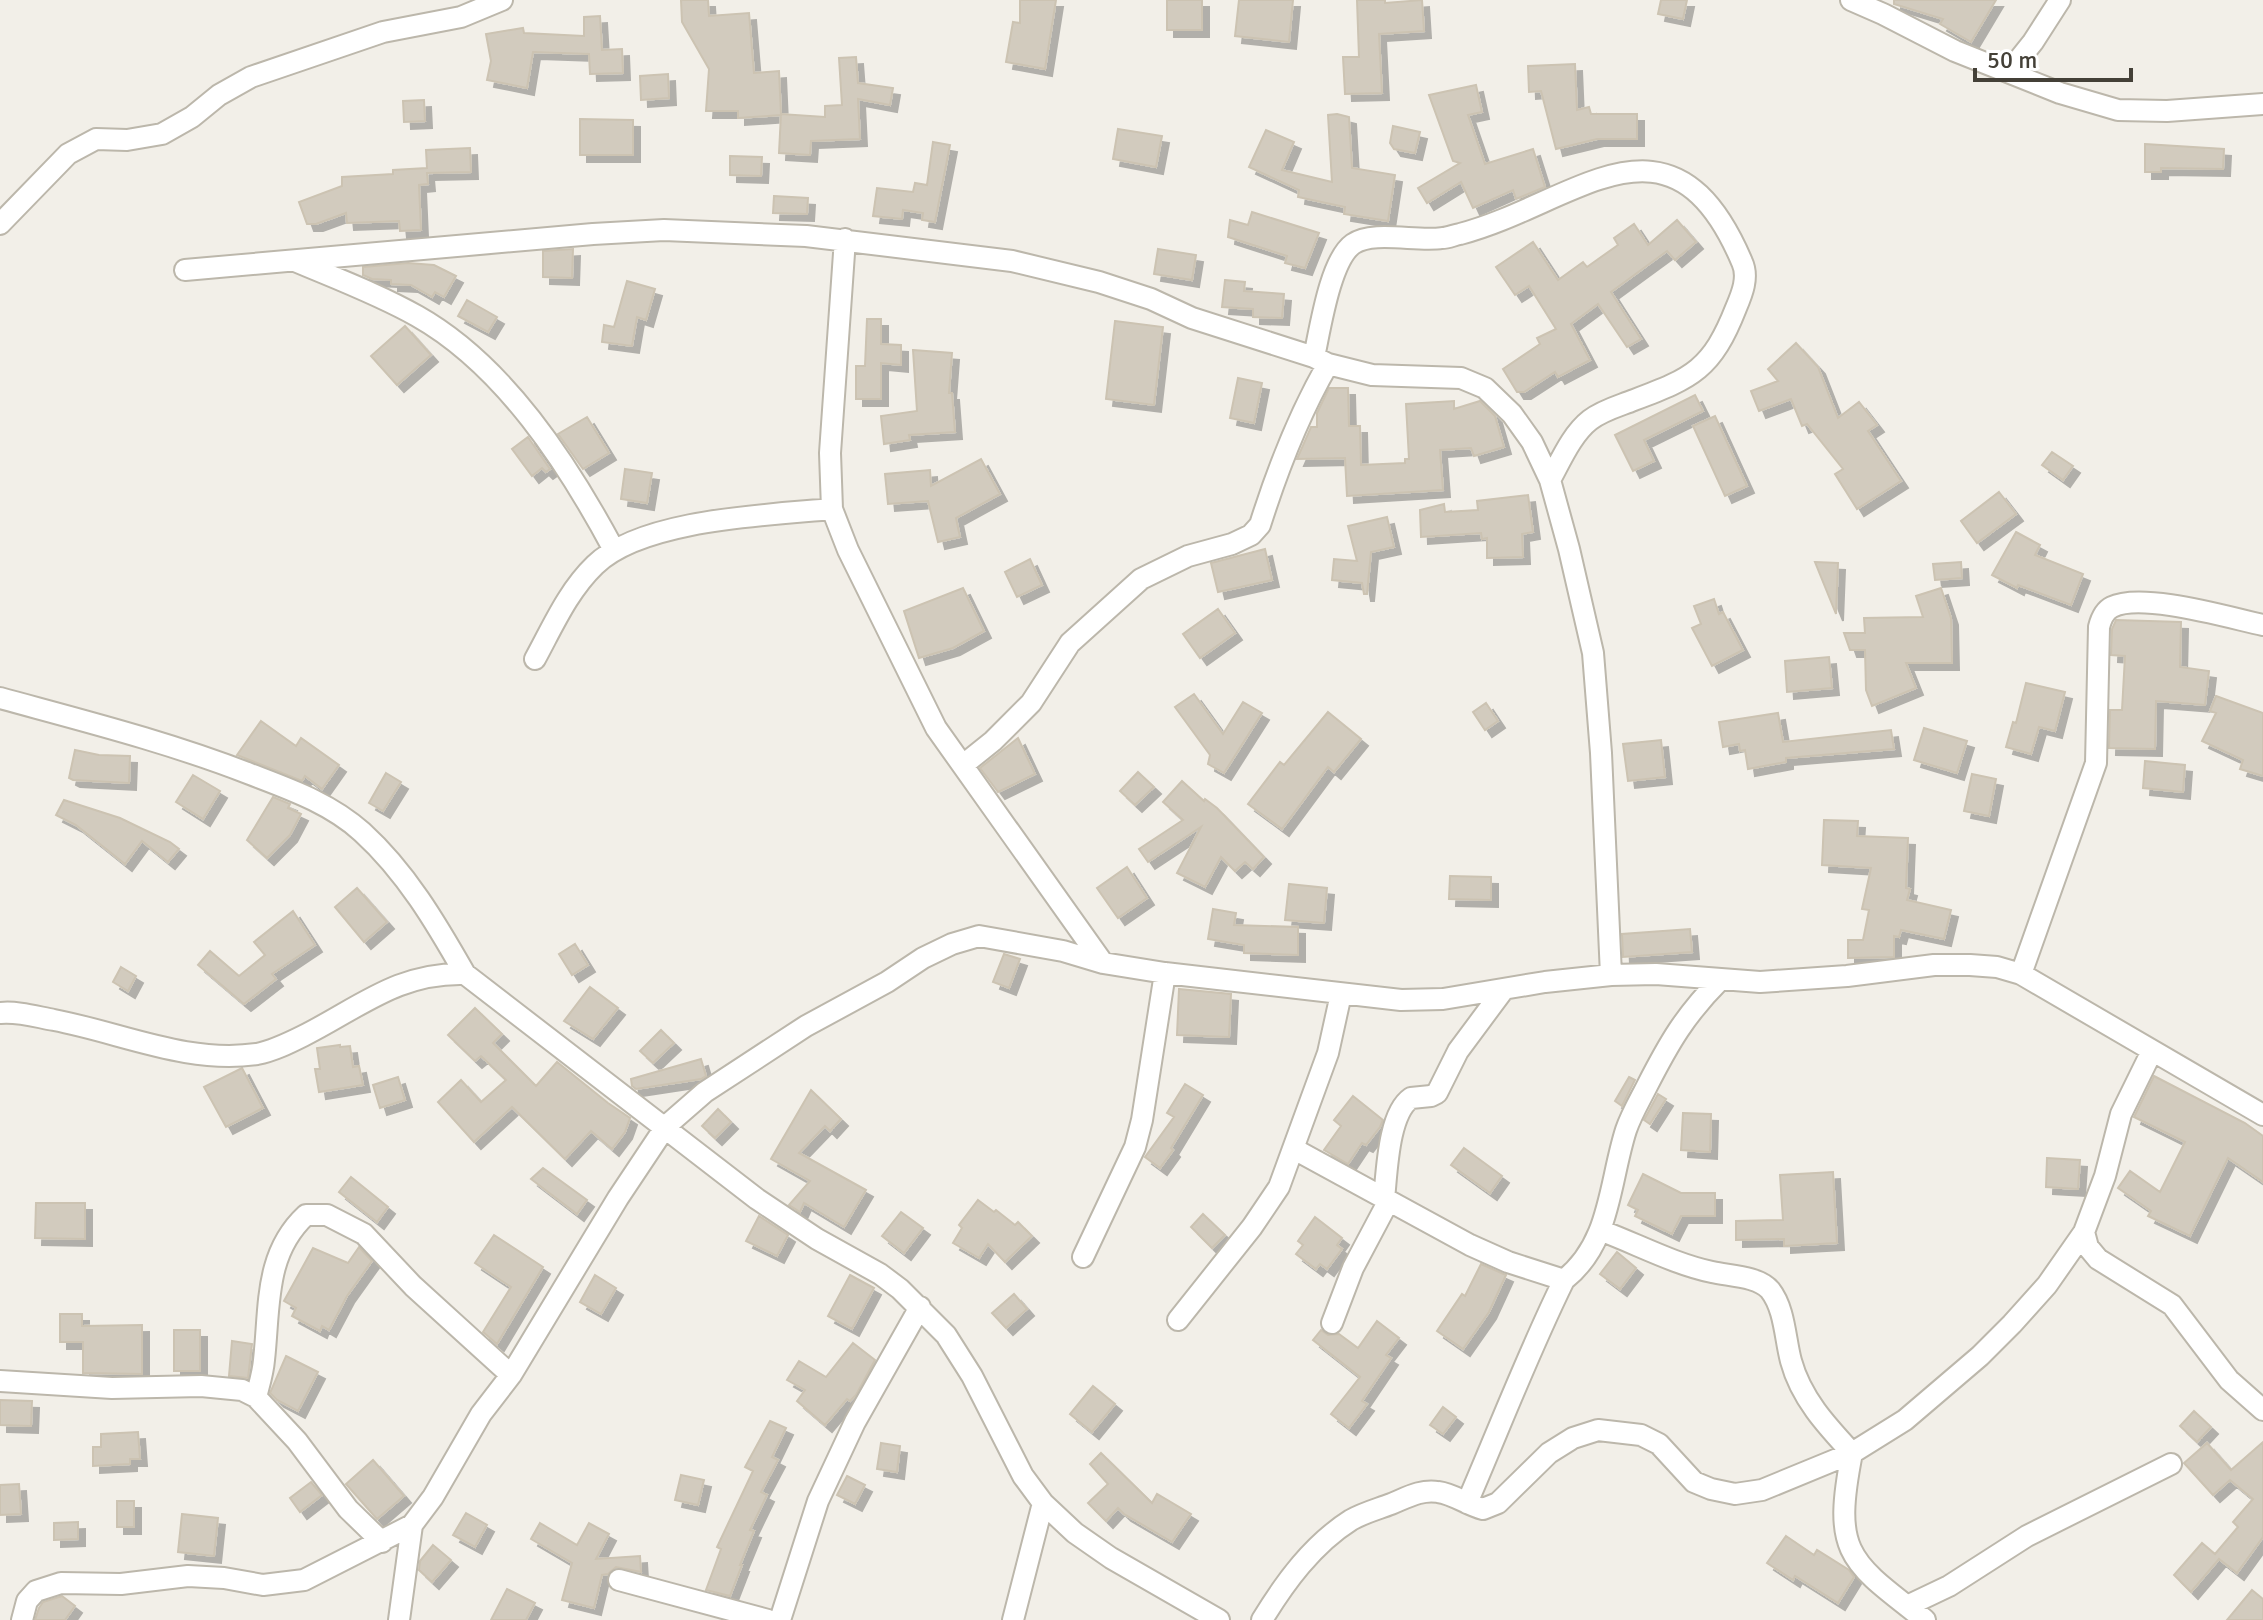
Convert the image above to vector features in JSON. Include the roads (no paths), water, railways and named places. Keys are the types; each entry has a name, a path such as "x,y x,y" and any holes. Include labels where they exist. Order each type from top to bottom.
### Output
{"street":[{"path":"0,224 68,154 96,139 127,140 162,134 251,77 383,32 461,17 502,0"},
{"path":"1851,0 1955,51 2060,93 2118,110 2167,111 2263,104"},
{"path":"2009,72 2060,0"},
{"path":"963,765 1002,733 1031,703 1070,643 1141,579 1188,556 1232,544 1251,535 1260,525 1288,441 1321,360 1326,299 1339,263 1351,245 1368,238 1442,238 1509,219 1589,181 1644,169 1663,172 1702,197 1720,221 1744,266 1744,286 1727,330 1702,369 1678,384 1602,412 1588,421 1550,480"},
{"path":"185,270 664,230 741,231 845,239 1012,261 1099,282 1151,299 1192,318 1372,375 1461,378 1485,388 1512,414 1532,442 1550,480 1593,653 1611,975"},
{"path":"845,239 830,453 832,509 848,550 936,728 1103,963"},
{"path":"292,260 379,297 418,317 458,344 514,399 576,482 614,550"},
{"path":"535,659 570,595 595,564 614,550 681,527 727,518 832,509"},
{"path":"2021,974 2096,763 2102,616 2111,607 2131,603 2165,604 2263,625"},
{"path":"0,698 133,733 295,791 332,810 361,832 397,869 425,907 465,974 757,1199 817,1239 880,1274 920,1307 946,1335 972,1376 1023,1476 1043,1503 1075,1533 1111,1558 1219,1620"},
{"path":"22,1620 27,1601 36,1591 61,1583 121,1584 188,1576 263,1585 304,1580 412,1525 433,1497 481,1414 511,1375 618,1198 666,1126 705,1092 806,1026 875,989 923,958 952,944 979,936 1037,945 1103,963 1165,973 1401,1000 1443,999 1611,975 1806,980 1934,965 1997,967 2021,974 2263,1115"},
{"path":"0,1013 71,1024 193,1054 260,1053 288,1044 337,1019 378,993 411,979 439,973 465,974"},
{"path":"1083,1257 1135,1147 1165,973"},
{"path":"1467,1503 1537,1335 1564,1280 1577,1270 1602,1231 1626,1129 1671,1039 1692,1009 1720,980"},
{"path":"1332,1323 1342,1290 1386,1200 1390,1153 1400,1110 1411,1098 1437,1093 1458,1051 1504,989"},
{"path":"1178,1320 1264,1211 1283,1178 1328,1053 1341,994"},
{"path":"1262,1620 1281,1589 1307,1558 1328,1537 1353,1519 1419,1493 1435,1491 1450,1494 1483,1509 1498,1503 1549,1453 1573,1438 1598,1430 1641,1435 1659,1444 1694,1482 1735,1494 1762,1490 1852,1453 1905,1420 1980,1356 2047,1285 2084,1232 2105,1176 2124,1106 2152,1051"},
{"path":"1294,1149 1495,1256 1542,1275 1564,1280"},
{"path":"256,1397 264,1361 267,1312 276,1258 291,1230 306,1215 327,1215 364,1234 413,1286 511,1375"},
{"path":"1602,1231 1707,1271 1764,1285 1778,1306 1791,1362 1802,1390 1852,1453"},
{"path":"2084,1232 2088,1247 2098,1259 2172,1305 2229,1380 2263,1410"},
{"path":"780,1620 818,1501 855,1422 920,1307"},
{"path":"0,1381 112,1388 227,1387 242,1390 256,1397 297,1441 348,1509 382,1542"},
{"path":"1852,1453 1844,1504 1845,1535 1855,1560 1925,1620"},
{"path":"1907,1606 1949,1586 2027,1536 2171,1464"},
{"path":"1013,1620 1043,1503"},
{"path":"399,1620 412,1525"},
{"path":"619,1580 768,1620"}]}
